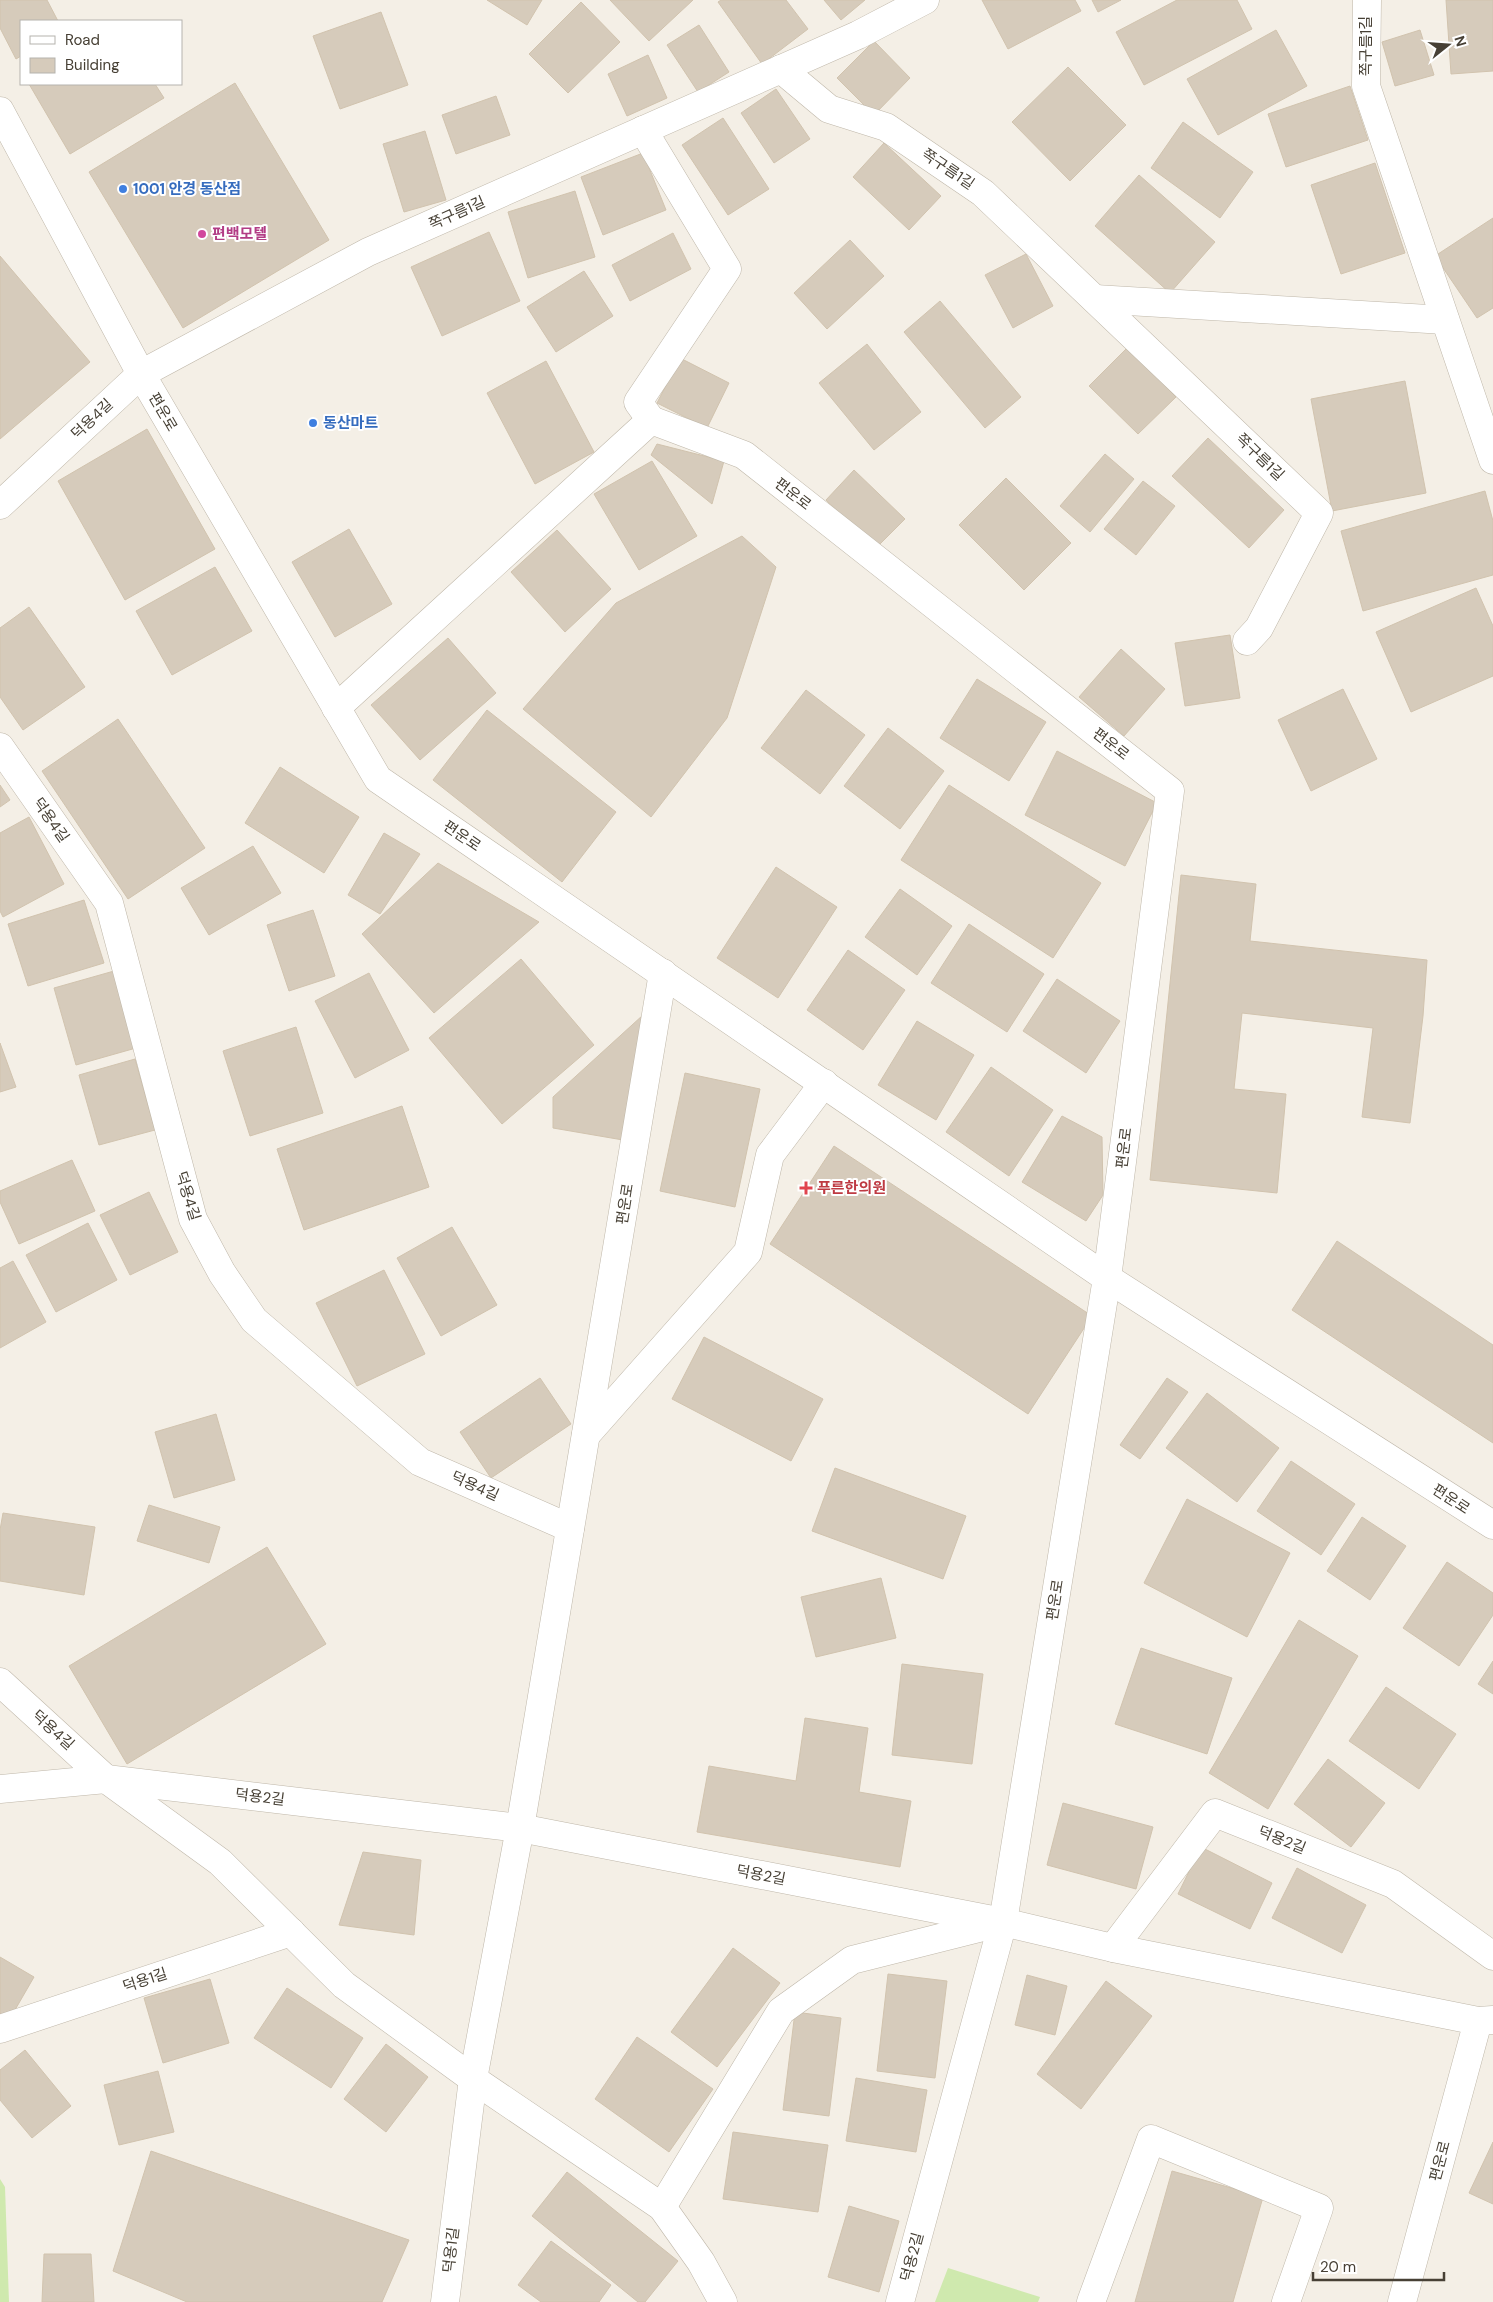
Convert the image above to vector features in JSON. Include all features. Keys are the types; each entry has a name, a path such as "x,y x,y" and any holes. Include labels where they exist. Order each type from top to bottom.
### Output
{"street":[{"name":"쪽구름1길","path":"141,374 368,252 858,35 925,0"},
{"name":"쪽구름1길","path":"1366,0 1366,86 1493,460"},
{"name":"쪽구름1길","path":"781,69 829,109 886,127 984,192 1319,513 1260,628 1247,641"},
{"name":"편운로","path":"0,111 141,374 378,779 1107,1278 1493,1525"},
{"path":"336,708 652,420 638,402 727,269 643,130"},
{"path":"1095,299 1445,320"},
{"name":"덕용4길","path":"0,505 141,374"},
{"name":"편운로","path":"652,420 744,455 1170,791 1107,1278 1003,1922"},
{"name":"덕용4길","path":"0,747 109,903 194,1220 222,1274 254,1320 420,1462 570,1528"},
{"name":"편운로","path":"570,1528 663,973"},
{"path":"586,1435 748,1252 770,1155 824,1083"},
{"path":"473,2079 520,1828 570,1528"},
{"name":"덕용4길","path":"0,1682 106,1779 220,1862 344,1985 473,2079 662,2207"},
{"name":"덕용2길","path":"0,1789 106,1779 520,1828 1003,1922 1113,1948 1486,2021"},
{"name":"덕용2길","path":"1113,1948 1215,1813 1393,1884 1493,1956"},
{"name":"덕용2길","path":"662,2207 781,2011 852,1960 1003,1922"},
{"name":"덕용2길","path":"900,2302 1003,1922"},
{"name":"덕용1길","path":"0,2028 291,1932"},
{"name":"편운로","path":"1402,2302 1486,2021"},
{"name":"덕용1길","path":"445,2302 473,2079"},
{"path":"1092,2302 1151,2139 1319,2208 1286,2302"},
{"path":"662,2207 701,2262 723,2302"}],"green space":[{"path":"0,2179 5,2187 9,2302 0,2302"},
{"path":"948,2268 1040,2297 1038,2302 935,2302"}],"building":[{"path":"0,0 47,0 57,20 20,20 20,57 16,59 0,28"},
{"path":"487,0 542,0 527,25"},
{"path":"610,0 693,0 649,41"},
{"path":"721,0 786,0 808,29 762,64 718,2"},
{"path":"824,0 865,0 841,20"},
{"path":"982,0 1075,0 1081,11 1008,49"},
{"path":"1092,0 1121,0 1098,12"},
{"path":"1177,0 1237,0 1252,29 1144,85 1116,32"},
{"path":"1446,0 1493,0 1493,71 1451,74"},
{"path":"581,2 620,42 568,93 529,54"},
{"path":"381,12 408,85 340,109 313,36"},
{"path":"699,25 729,72 698,92 667,45"},
{"path":"1276,30 1307,86 1218,135 1187,79"},
{"path":"1420,30 1434,75 1395,86 1382,42"},
{"path":"874,41 910,78 874,115 837,78"},
{"path":"648,55 667,98 627,116 608,74"},
{"path":"1068,67 1126,125 1070,181 1012,122"},
{"path":"235,83 329,240 183,328 89,172"},
{"path":"30,85 156,85 164,98 70,154"},
{"path":"1350,86 1368,140 1286,167 1268,114"},
{"path":"776,89 810,139 774,163 741,113"},
{"path":"496,96 510,135 456,154 442,115"},
{"path":"723,118 769,189 728,215 682,145"},
{"path":"1183,122 1253,172 1220,218 1151,168"},
{"path":"425,131 446,200 404,212 383,144"},
{"path":"884,143 941,196 909,230 853,177"},
{"path":"643,153 666,210 603,235 581,177"},
{"path":"1375,163 1405,253 1341,274 1311,185"},
{"path":"1139,175 1215,242 1170,293 1095,226"},
{"path":"575,191 595,257 528,278 508,212"},
{"path":"1493,218 1493,308 1477,318 1435,256"},
{"path":"489,232 520,301 442,336 411,267"},
{"path":"673,233 691,269 630,301 612,265"},
{"path":"850,240 884,276 827,329 794,293"},
{"path":"1026,254 1053,306 1013,328 985,275"},
{"path":"0,256 90,362 0,439"},
{"path":"584,271 613,316 556,352 527,307"},
{"path":"940,301 1021,397 985,428 904,332"},
{"path":"867,344 921,412 874,450 819,383"},
{"path":"1127,348 1176,397 1138,434 1089,386"},
{"path":"680,358 729,383 707,428 657,403"},
{"path":"546,361 594,452 535,484 487,393"},
{"path":"1405,381 1426,493 1332,511 1311,399"},
{"path":"147,429 215,549 125,600 58,481"},
{"path":"1208,438 1284,510 1249,548 1172,476"},
{"path":"657,444 724,461 712,504 651,455"},
{"path":"1105,454 1134,479 1090,532 1060,506"},
{"path":"652,461 697,536 639,570 594,494"},
{"path":"854,470 905,519 876,548 826,500"},
{"path":"1006,478 1071,543 1024,590 959,525"},
{"path":"1143,481 1175,506 1136,555 1104,529"},
{"path":"1485,491 1493,521 1493,575 1363,611 1341,531"},
{"path":"349,529 392,604 335,637 292,562"},
{"path":"557,530 611,589 565,632 511,572"},
{"path":"742,536 776,567 727,718 651,817 523,709 616,603"},
{"path":"215,567 252,631 172,675 136,611"},
{"path":"1476,588 1493,626 1493,676 1411,712 1376,632"},
{"path":"29,607 85,687 23,730 0,697 0,628"},
{"path":"1230,635 1240,698 1185,706 1175,643"},
{"path":"448,638 496,693 420,760 371,705"},
{"path":"1121,649 1165,689 1124,736 1079,697"},
{"path":"977,679 1046,722 1009,781 940,738"},
{"path":"1343,689 1377,759 1311,791 1278,720"},
{"path":"806,690 865,735 820,794 761,748"},
{"path":"487,710 616,812 562,882 433,780"},
{"path":"118,719 205,848 128,899 42,771"},
{"path":"888,728 944,771 900,829 844,786"},
{"path":"1057,751 1157,803 1125,866 1025,815"},
{"path":"280,767 359,817 324,873 245,823"},
{"path":"0,785 10,800 0,807"},
{"path":"949,785 1101,883 1053,958 901,860"},
{"path":"29,817 64,884 3,917 0,911 0,833"},
{"path":"384,833 420,854 380,914 348,895"},
{"path":"253,846 281,893 209,935 181,888"},
{"path":"438,863 539,922 434,1013 362,934"},
{"path":"776,867 837,907 778,998 717,958"},
{"path":"1181,875 1256,884 1250,941 1427,960 1423,1016 1410,1123 1362,1117 1373,1028 1242,1013 1234,1089 1286,1094 1277,1193 1150,1180"},
{"path":"900,889 952,926 917,975 865,937"},
{"path":"84,900 104,963 28,986 8,924"},
{"path":"313,910 335,976 289,991 267,925"},
{"path":"969,924 1044,974 1007,1032 931,983"},
{"path":"848,950 905,990 863,1050 807,1010"},
{"path":"521,959 594,1045 502,1124 429,1038"},
{"path":"114,971 136,1048 76,1065 54,988"},
{"path":"369,973 409,1050 355,1078 315,1001"},
{"path":"1057,979 1120,1021 1086,1073 1023,1031"},
{"path":"643,1015 623,1140 553,1128 553,1097"},
{"path":"917,1021 974,1055 936,1120 878,1085"},
{"path":"296,1027 323,1113 250,1136 223,1051"},
{"path":"0,1043 16,1087 0,1092"},
{"path":"135,1059 155,1130 99,1145 79,1075"},
{"path":"991,1067 1053,1110 1009,1176 946,1132"},
{"path":"685,1073 760,1089 735,1207 660,1191"},
{"path":"402,1106 429,1187 304,1230 277,1149"},
{"path":"1062,1116 1102,1137 1103,1195 1086,1221 1022,1182"},
{"path":"834,1146 1092,1316 1028,1414 770,1244"},
{"path":"72,1160 95,1211 19,1244 0,1202 0,1191"},
{"path":"149,1192 178,1252 130,1275 100,1215"},
{"path":"88,1223 117,1280 56,1312 26,1255"},
{"path":"452,1227 497,1305 441,1336 397,1258"},
{"path":"1337,1241 1493,1345 1493,1443 1292,1310"},
{"path":"13,1261 46,1322 0,1348 0,1268"},
{"path":"384,1270 425,1354 357,1386 316,1303"},
{"path":"704,1337 823,1399 791,1461 672,1399"},
{"path":"540,1378 571,1424 491,1478 460,1432"},
{"path":"1167,1378 1188,1392 1140,1459 1120,1445"},
{"path":"1207,1393 1279,1448 1237,1502 1166,1448"},
{"path":"216,1414 235,1480 174,1498 155,1432"},
{"path":"1291,1461 1355,1504 1321,1555 1257,1511"},
{"path":"835,1468 966,1516 943,1579 812,1531"},
{"path":"1187,1499 1290,1553 1247,1637 1144,1583"},
{"path":"149,1505 220,1527 209,1563 137,1541"},
{"path":"3,1513 95,1527 84,1595 0,1581 0,1530"},
{"path":"1362,1517 1406,1546 1370,1600 1327,1571"},
{"path":"267,1547 326,1644 127,1764 69,1666"},
{"path":"1447,1562 1493,1593 1493,1615 1459,1666 1403,1628"},
{"path":"881,1578 896,1638 816,1657 801,1597"},
{"path":"1299,1620 1358,1656 1268,1809 1209,1773"},
{"path":"1141,1648 1232,1678 1207,1754 1115,1724"},
{"path":"1493,1661 1493,1694 1478,1684"},
{"path":"902,1664 983,1674 972,1764 892,1755"},
{"path":"1386,1687 1456,1734 1419,1789 1349,1741"},
{"path":"805,1718 868,1728 859,1792 911,1801 900,1867 697,1832 709,1766 796,1781"},
{"path":"1328,1759 1385,1803 1351,1847 1294,1804"},
{"path":"1063,1803 1153,1827 1136,1889 1047,1865"},
{"path":"1201,1847 1272,1883 1250,1929 1178,1894"},
{"path":"363,1852 421,1860 414,1935 339,1925"},
{"path":"1297,1868 1366,1905 1342,1953 1272,1918"},
{"path":"733,1948 780,1983 717,2067 671,2032"},
{"path":"0,1957 34,1977 8,2022 0,2017"},
{"path":"888,1974 947,1981 935,2078 877,2071"},
{"path":"1027,1975 1067,1986 1055,2035 1015,2025"},
{"path":"210,1979 229,2043 163,2063 144,1998"},
{"path":"1106,1981 1152,2016 1081,2109 1037,2074"},
{"path":"287,1988 363,2038 331,2088 254,2038"},
{"path":"795,2012 841,2018 829,2116 783,2110"},
{"path":"637,2037 713,2089 669,2152 595,2099"},
{"path":"386,2044 428,2077 386,2132 344,2099"},
{"path":"25,2050 71,2106 32,2138 0,2100 0,2070"},
{"path":"158,2071 174,2132 119,2145 104,2085"},
{"path":"856,2078 927,2090 916,2152 846,2141"},
{"path":"733,2132 828,2145 818,2212 723,2199"},
{"path":"1493,2142 1493,2204 1469,2193"},
{"path":"151,2151 409,2240 382,2302 187,2302 113,2271"},
{"path":"1172,2171 1263,2197 1233,2302 1135,2302"},
{"path":"567,2172 678,2261 645,2302 638,2302 532,2216"},
{"path":"849,2206 899,2221 879,2292 828,2277"},
{"path":"551,2241 611,2285 599,2302 541,2302 518,2285"},
{"path":"44,2254 91,2254 94,2302 42,2302"}],"place":[{"name":"1001 안경 동산점","path":"123,189"},
{"name":"편백모텔","path":"202,234"},
{"name":"동산마트","path":"313,423"},
{"name":"푸른한의원","path":"806,1188"}]}
